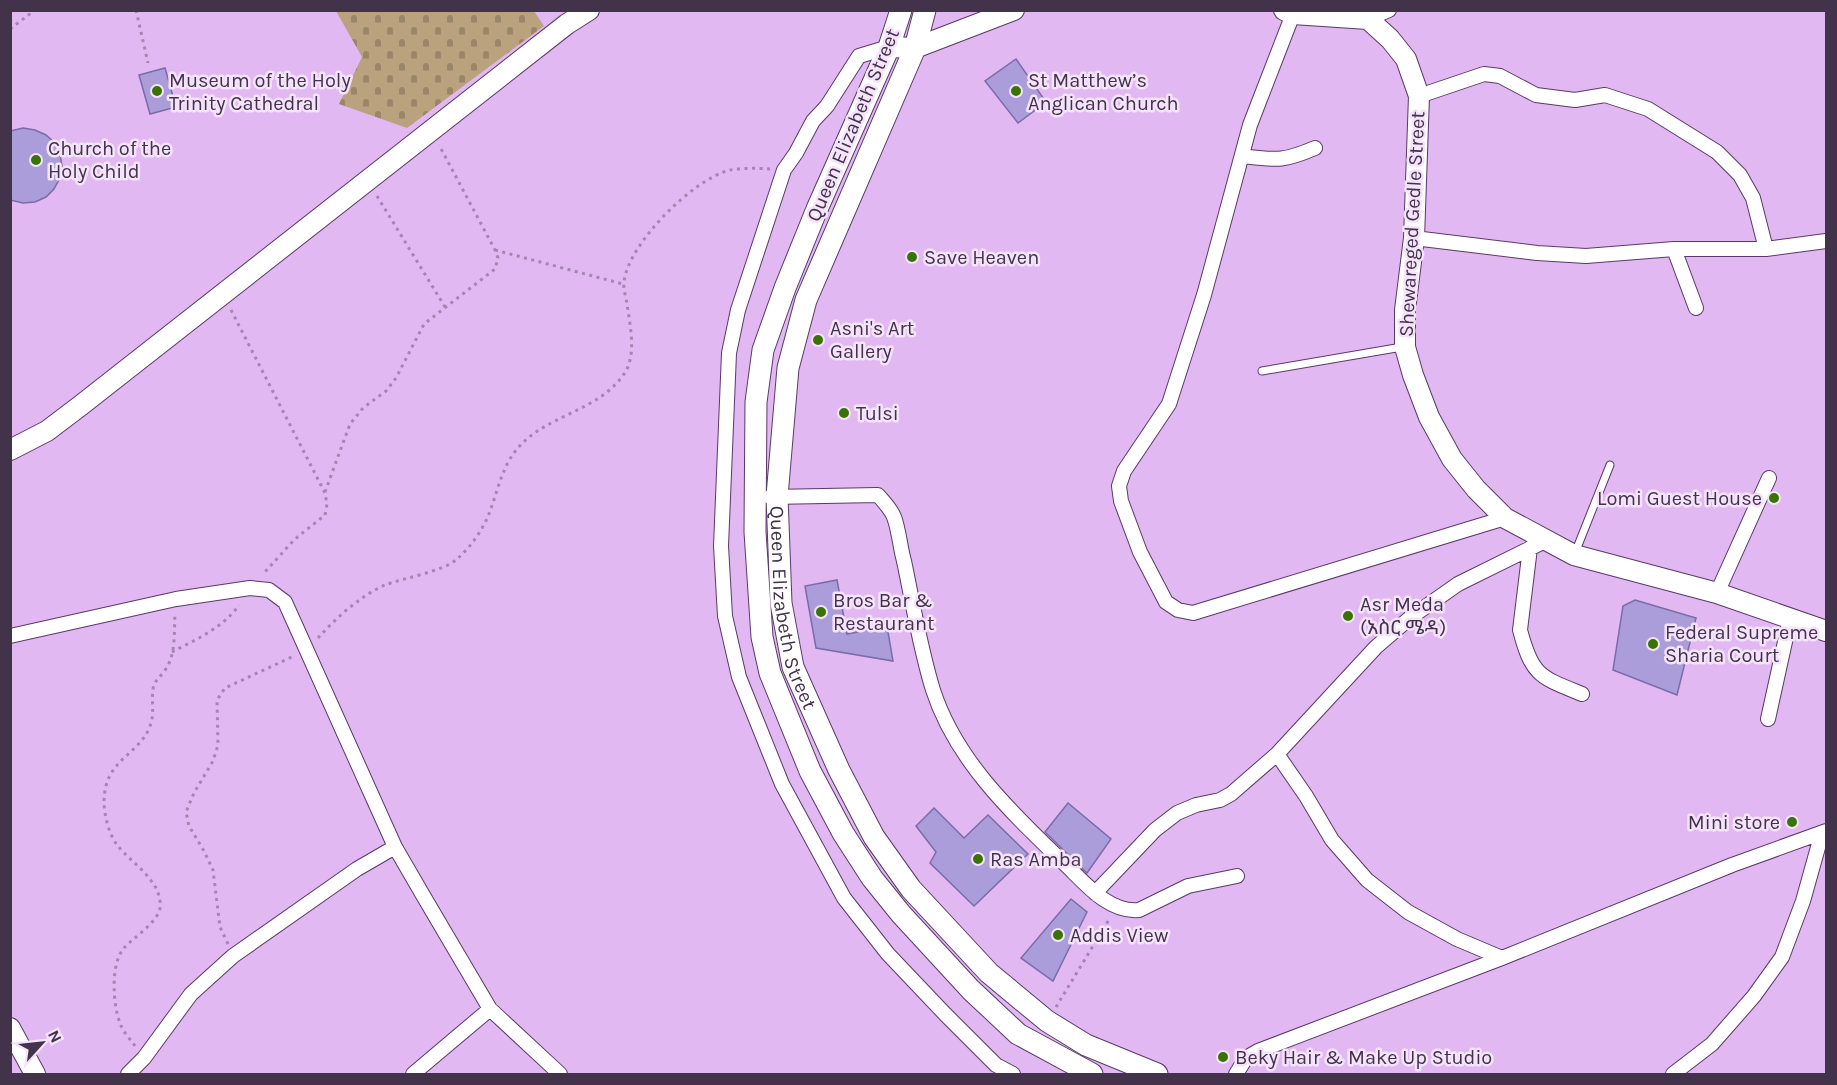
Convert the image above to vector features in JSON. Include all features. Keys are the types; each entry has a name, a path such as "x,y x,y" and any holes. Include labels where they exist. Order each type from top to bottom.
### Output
{"main road":[{"name":"Queen Elizabeth Street","path":"901,10 889,47 817,209 763,350 756,402 755,498 762,637 770,673 810,771 843,833 872,878 901,914 970,990 1018,1034 1092,1074"},
{"name":"Queen Elizabeth Street","path":"925,10 915,48 806,300 788,368 777,496 781,603 793,667 839,770 874,837 911,889 989,972 1047,1021 1086,1045 1157,1074"}],"street":[{"path":"10,450 46,431 71,413 567,24 589,10"},
{"path":"1013,1074 996,1065 945,1014 888,954 844,898 782,784 739,677 725,616 721,546 729,353 738,310 784,170 813,121 827,106 859,56 889,47 915,48 1014,10"},
{"path":"1389,10 1368,19 1289,12 1250,125 1204,295 1169,404 1124,471 1119,486 1121,501 1140,552 1166,602 1178,610 1193,613 1505,518"},
{"name":"Shewareged Gedle Street","path":"1368,19 1390,39 1406,59 1419,96 1414,238 1405,310 1405,347 1429,417 1452,459 1476,489 1505,518 1537,544 1716,593 1827,631"},
{"path":"1419,96 1485,74 1500,76 1536,95 1545,97 1575,100 1605,95 1648,109 1717,152 1740,175 1753,198 1766,249"},
{"path":"1242,156 1279,160 1292,158 1315,148"},
{"path":"1414,238 1537,253 1586,256 1674,249 1766,249 1827,241"},
{"path":"1674,249 1696,308"},
{"path":"1716,593 1769,478"},
{"path":"755,498 878,495 894,515 923,651 934,691 945,719 963,752 999,798 1095,893 1116,907 1131,911 1139,910 1188,886 1237,876"},
{"path":"1095,893 1155,830 1177,813 1232,794 1277,754 1376,647 1411,618 1458,584 1537,544"},
{"path":"1537,544 1520,630 1522,640 1538,673 1548,680 1582,694"},
{"path":"10,636 176,599 250,588 269,590 285,602 395,847 490,1009 558,1074"},
{"path":"1768,719 1790,619"},
{"path":"1277,754 1306,796 1332,840 1367,880 1407,912 1457,939 1502,958"},
{"path":"1236,1074 1246,1058 1258,1051 1502,958 1732,865 1824,832"},
{"path":"1673,1074 1712,1044 1754,996 1782,957 1803,901 1824,832"},
{"path":"128,1074 144,1058 191,994 233,956 357,869 395,847"},
{"path":"413,1074 490,1009"},
{"path":"10,1028 35,1074"}],"lane":[{"path":"1262,371 1405,347"},
{"path":"1574,555 1610,465"}],"path":[{"path":"10,29 36,10"},
{"path":"136,10 148,63"},
{"path":"325,493 350,424 363,408 386,391 396,378 424,324 495,269 498,258 495,249 431,130"},
{"path":"233,956 220,927 213,870 189,826 186,812 194,793 213,762 218,745 217,700 225,688 306,651 351,607 384,586 456,561 475,539 490,513 501,476 517,449 534,434 608,391 625,374 632,357 623,284 627,268 640,244 674,207 700,186 730,170 784,170"},
{"path":"367,180 445,307"},
{"path":"495,249 623,284"},
{"path":"172,652 212,630 234,612 250,588 295,539 325,515 327,504 325,493 222,293"},
{"path":"144,1058 121,1026 114,1005 115,974 122,951 154,920 160,908 156,891 143,871 116,844 109,828 104,802 107,781 113,768 150,727 153,717 153,686 167,668 172,652 176,599"},
{"path":"1047,1021 1116,907"}],"green space":[{"path":"336,11 534,11 544,26 407,128 339,104 362,57"}],"building":[{"name":"St Matthew’s Anglican Church","path":"1016,59 1046,102 1018,123 985,81"},
{"name":"Museum of the Holy Trinity Cathedral","path":"165,68 176,107 150,114 139,75"},
{"name":"Church of the Holy Child","path":"23,128 46,135 55,143 62,166 60,178 46,197 35,202 23,203 10,200 10,131"},
{"path":"837,580 847,634 887,626 893,661 816,648 805,586"},
{"name":"Federal Supreme Sharia Court","path":"1635,600 1696,618 1677,695 1613,670 1623,606"},
{"path":"1068,803 1111,839 1087,873 1045,832"},
{"name":"Ras Amba","path":"934,808 964,838 988,815 1028,854 974,906 930,863 936,852 916,826"},
{"name":"Addis View","path":"1071,899 1087,912 1053,981 1021,958"}],"place":[{"name":"Museum of the Holy Trinity Cathedral","path":"157,91"},
{"name":"St Matthew’s Anglican Church","path":"1016,91"},
{"name":"Church of the Holy Child","path":"36,160"},
{"name":"Save Heaven","path":"912,257"},
{"name":"Asni's Art Gallery","path":"818,340"},
{"name":"Tulsi","path":"844,413"},
{"name":"Lomi Guest House","path":"1774,498"},
{"name":"Bros Bar & Restaurant","path":"821,612"},
{"name":"Asr Meda (አስር ሜዳ)","path":"1348,616"},
{"name":"Federal Supreme Sharia Court","path":"1653,644"},
{"name":"Mini store","path":"1792,822"},
{"name":"Ras Amba","path":"978,859"},
{"name":"Addis View","path":"1058,935"},
{"name":"Beky Hair & Make Up Studio","path":"1223,1057"}]}
